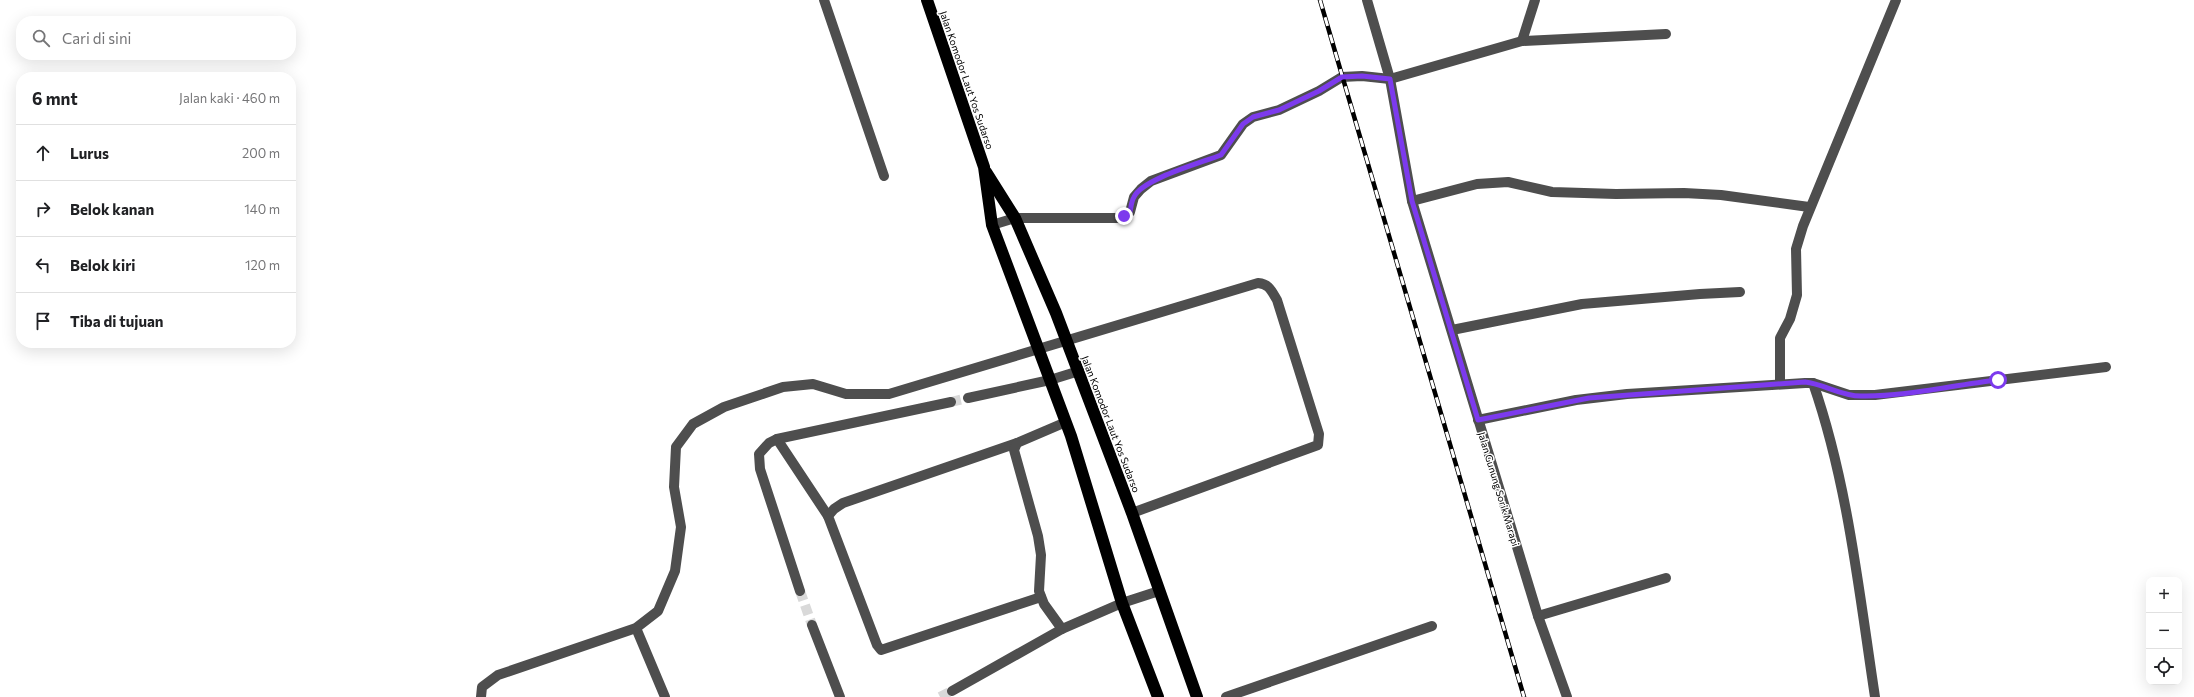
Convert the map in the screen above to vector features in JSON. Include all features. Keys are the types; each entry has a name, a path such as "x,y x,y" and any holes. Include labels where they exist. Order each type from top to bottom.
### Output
{"highway":[{"name":"Jalan Komodor Laut Yos Sudarso","path":"927,0 984,168 992,226 1066,422 1122,603 1158,697"},
{"name":"Jalan Komodor Laut Yos Sudarso","path":"984,168 1015,218 1067,340 1132,513 1197,697"}],"street":[{"path":"824,0 884,176"},
{"name":"Jalan Gunung Sorik Marapi","path":"1367,0 1390,79 1412,201 1538,616 1567,697"},
{"path":"1522,41 1535,0"},
{"path":"1780,384 1780,338 1790,319 1797,295 1796,249 1809,207 1896,0"},
{"path":"992,226 1015,218 1121,218 1130,212 1134,197 1141,188 1152,181 1221,155 1228,147 1237,130 1253,117 1279,110 1319,91 1342,77 1362,76 1390,79 1522,41 1666,34"},
{"path":"1412,201 1477,184 1508,182 1552,192 1616,194 1684,193 1722,195 1809,207"},
{"path":"481,697 482,687 498,675 636,628 658,611 675,571 681,527 674,487 676,447 693,424 724,407 783,387 814,384 846,394 889,394 1040,350 1067,340 1258,283 1265,284 1270,287 1277,300 1319,434 1318,445 1132,513"},
{"path":"1452,330 1582,304 1740,292"},
{"path":"1478,420 1584,399 1635,394 1813,383 1849,395 1875,395 2106,367"},
{"path":"968,398 1050,380 1079,371"},
{"path":"1813,383 1822,410 1842,492 1875,697"},
{"path":"800,591 758,461 759,454 763,448 777,439 951,402"},
{"path":"828,516 842,503 1017,443 1066,422"},
{"path":"777,439 828,516 877,645 882,650 1041,597"},
{"path":"1017,443 1014,450 1038,536 1041,555 1039,591 1044,604 1062,629"},
{"path":"1538,616 1666,578"},
{"path":"952,691 1062,629 1122,603 1160,590"},
{"path":"812,626 840,697"},
{"path":"1226,697 1432,626"},
{"path":"636,628 665,697"}],"tunnel":[{"path":"951,402 968,398"},
{"path":"800,591 812,625"},
{"path":"940,697 952,691"}],"railway":[{"path":"1320,0 1524,697"}],"route":[{"path":"1124,216 1130,212 1134,197 1141,188 1152,181 1221,155 1228,147 1232,136 1237,130 1253,117 1279,110 1319,91 1342,77 1362,76 1390,79 1412,201 1478,420 1576,400 1627,394 1805,382 1813,383 1830,390 1849,395 1861,396 1917,392 1998,380"}]}
